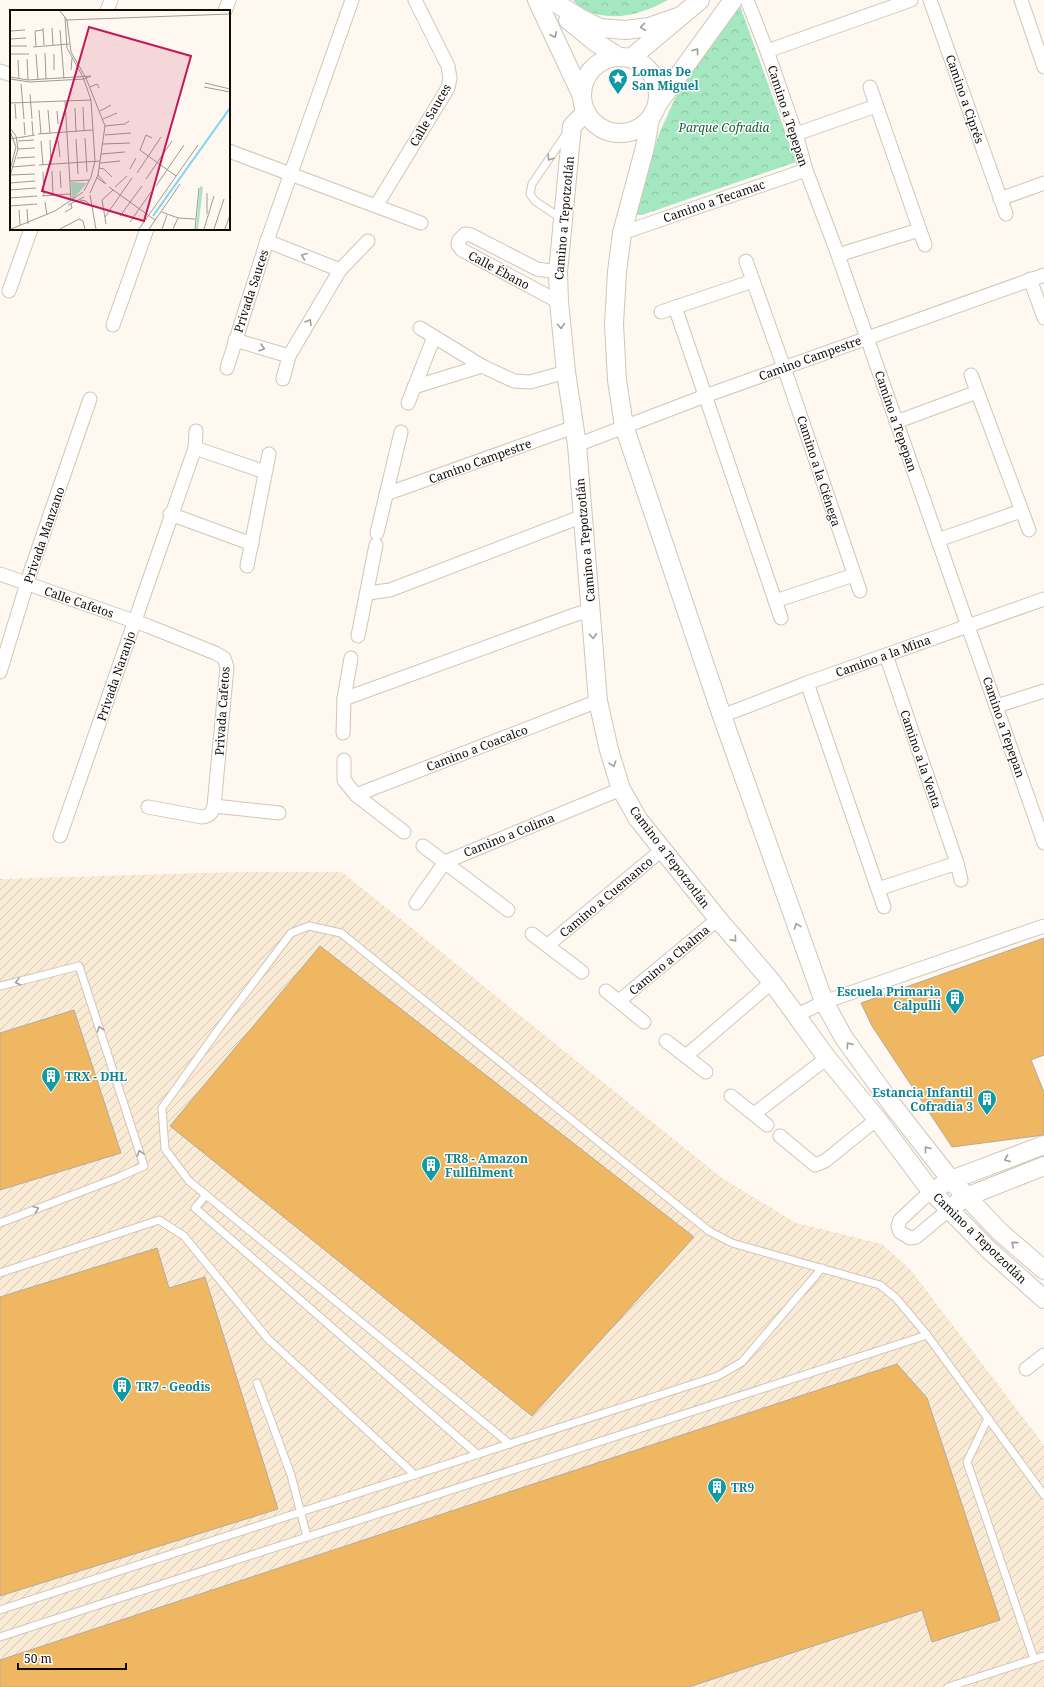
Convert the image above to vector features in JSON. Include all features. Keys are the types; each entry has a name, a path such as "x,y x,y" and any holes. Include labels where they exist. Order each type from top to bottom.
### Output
{"main road":[{"path":"537,0 593,122 604,129 616,133 629,132 641,127 654,112 733,0"},
{"path":"545,0 595,42 625,58 642,63 650,71 656,82 658,93 654,112"},
{"path":"551,0 580,18 600,28 626,30 649,27 681,16"},
{"path":"572,126 584,104 584,85 588,74 597,65 607,59 625,58 700,0"},
{"name":"Camino a Tepotzotlán","path":"654,112 622,233 617,272 614,324 617,380 624,426 722,716 824,1002 844,1038 893,1106 951,1180 999,1231 1041,1264"},
{"name":"Camino a Tepotzotlán","path":"572,126 558,272 559,302 566,372 577,445 598,702 609,750 621,790 638,819 718,919 772,982 827,1058 877,1119 931,1191 950,1208 989,1250 1044,1299"},
{"path":"931,1191 951,1180 1044,1145"},
{"path":"950,1208 966,1197 1044,1166"}],"street":[{"path":"107,10 111,0"},
{"path":"225,10 229,0"},
{"path":"290,174 352,0"},
{"name":"Calle Sauces","path":"376,206 448,88 450,78 448,66 415,0"},
{"name":"Camino a Tepepan","path":"747,0 767,51 796,134 806,170 838,255 968,626 1042,829 1044,843"},
{"path":"767,51 911,0"},
{"name":"Camino a Ciprés","path":"930,0 1006,214"},
{"path":"1021,0 1044,67"},
{"path":"0,71 10,75"},
{"path":"870,87 925,245"},
{"path":"796,134 876,106"},
{"path":"230,151 421,223"},
{"name":"Camino a Tecamac","path":"622,233 806,170"},
{"name":"Privada Sauces","path":"227,368 290,174"},
{"path":"1000,199 1044,183"},
{"path":"9,291 31,230"},
{"path":"113,325 147,230"},
{"path":"838,255 919,230"},
{"name":"Calle Ébano","path":"558,272 537,269 471,235 465,234 459,240 458,245 462,250 559,302"},
{"name":"Privada Sauces","path":"267,241 340,270"},
{"path":"283,379 289,356 340,270 368,241"},
{"name":"Camino a la Ciénega","path":"746,261 860,592"},
{"name":"Camino Campestre","path":"577,445 705,396 1044,274"},
{"path":"1030,279 1044,318"},
{"path":"661,312 753,281"},
{"path":"675,307 781,618"},
{"path":"420,328 482,366 521,383 566,372"},
{"path":"408,403 434,337"},
{"name":"Privada Sauces","path":"235,340 289,356"},
{"path":"414,388 482,366"},
{"path":"971,375 1029,530"},
{"path":"896,422 978,392"},
{"name":"Privada Manzano","path":"0,672 27,584 90,399"},
{"name":"Camino Campestre","path":"386,494 574,427"},
{"name":"Privada Naranjo","path":"60,836 194,448 196,431"},
{"path":"358,636 368,593 386,494 401,432"},
{"path":"194,448 266,472"},
{"path":"247,566 269,454"},
{"path":"938,540 1021,511"},
{"path":"170,514 252,544"},
{"path":"368,593 390,590 583,516"},
{"name":"Calle Cafetos","path":"0,574 135,622"},
{"path":"775,601 854,575"},
{"name":"Camino a la Mina","path":"722,716 808,683 1044,599"},
{"path":"344,699 591,610"},
{"name":"Privada Cafetos","path":"135,622 224,658 227,668 213,809"},
{"name":"Camino a la Venta","path":"886,655 957,862 960,880"},
{"path":"342,733 344,699 350,658"},
{"path":"808,683 884,907"},
{"path":"997,706 1044,691"},
{"name":"Camino a Coacalco","path":"356,796 598,702"},
{"path":"344,760 344,780 356,796 404,832"},
{"name":"Camino a Colima","path":"445,862 621,790"},
{"path":"148,807 202,818 208,816 213,809 279,813"},
{"path":"423,846 508,910"},
{"name":"Camino a Cuemanco","path":"548,946 663,849"},
{"path":"416,903 445,862"},
{"path":"878,889 957,862"},
{"name":"Camino a Chalma","path":"620,1001 718,919"},
{"path":"797,1015 824,1002 1044,926"},
{"path":"532,934 582,972"},
{"path":"686,1056 772,982"},
{"path":"606,990 644,1022"},
{"path":"666,1041 706,1072"},
{"path":"754,1114 827,1058"},
{"path":"731,1096 767,1125"},
{"path":"780,1136 815,1165 825,1161 877,1119"},
{"path":"931,1191 900,1220 898,1226 904,1236 910,1238 916,1237 950,1208"},
{"path":"1026,1369 1044,1355"}],"lane":[{"path":"564,220 535,201 530,194 532,184 572,126"},
{"path":"510,1444 189,1181 166,1149 162,1108 220,1027 291,933 309,926 341,933 709,1231 732,1243 880,1285 896,1298 927,1335 1044,1495"},
{"path":"0,986 79,966 144,1166 117,1178 0,1223"},
{"path":"206,1195 195,1208 478,1454"},
{"path":"0,1273 159,1220 184,1236 268,1339 415,1475"},
{"path":"0,1610 718,1376 742,1362 822,1268"},
{"path":"0,1637 927,1335"},
{"path":"257,1383 291,1475 307,1537"},
{"path":"988,1418 967,1462 1034,1659"},
{"path":"948,1687 1044,1656"}],"shaded area":[{"path":"238,872 342,872 722,1178 796,1223 882,1244 910,1269 1044,1445 1044,1687 0,1687 0,879"}],"green space":[{"path":"573,0 668,0 649,9 630,15 610,16 590,12 579,6"},
{"name":"Parque Cofradia","path":"739,3 796,162 642,215 637,215 637,201 659,134 681,85"}],"building":[{"name":"Escuela Primaria Calpulli","path":"1044,938 1044,1055 1031,1060 1044,1092 1044,1135 952,1147 872,1026 861,1003"},
{"name":"TR8 - Amazon Fullfilment","path":"320,946 694,1237 532,1416 170,1126"},
{"name":"TRX - DHL","path":"74,1010 121,1153 0,1190 0,1033"},
{"name":"TR7 - Geodis","path":"157,1248 169,1288 205,1277 278,1509 0,1596 0,1297"},
{"name":"TR9","path":"897,1364 927,1398 1000,1620 932,1642 922,1610 689,1687 0,1687 0,1660"}],"place":[{"name":"Lomas De San Miguel","path":"618,95"},
{"name":"Escuela Primaria Calpulli","path":"955,1015"},
{"name":"TRX - DHL","path":"51,1093"},
{"name":"Estancia Infantil Cofradia 3","path":"987,1116"},
{"name":"TR8 - Amazon Fullfilment","path":"431,1182"},
{"name":"TR7 - Geodis","path":"122,1403"},
{"name":"TR9","path":"717,1504"}]}
